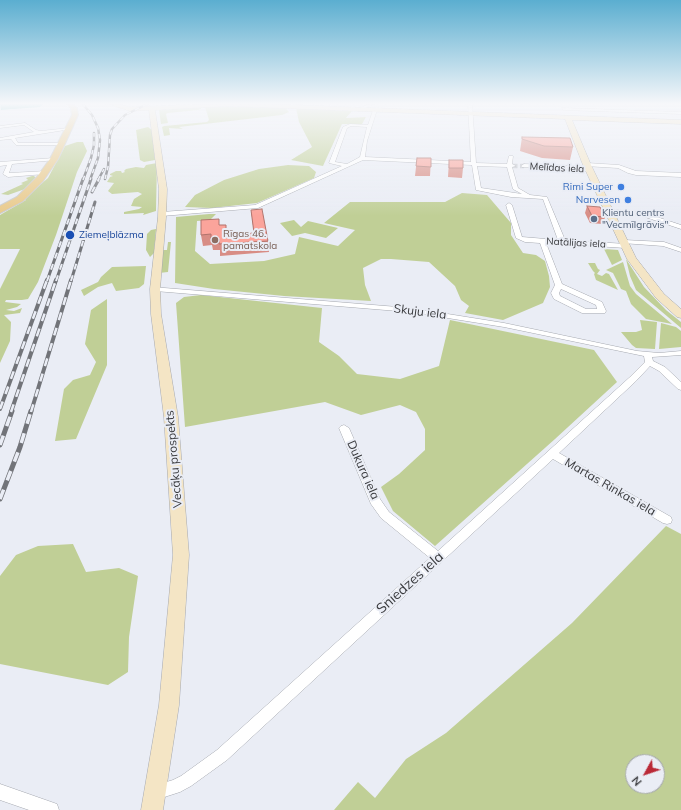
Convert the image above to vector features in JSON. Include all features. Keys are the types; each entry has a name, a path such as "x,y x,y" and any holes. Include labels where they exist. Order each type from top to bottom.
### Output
{"main road":[{"path":"0,210 20,199 40,179 54,159 63,141"},
{"name":"Vecāķu prospekts","path":"152,810 170,698 181,555 171,417 156,314 155,290 162,214 162,185 156,141"},
{"path":"577,141 588,167 632,259 660,296 681,315"}],"street":[{"path":"14,141 16,144 61,144"},
{"path":"340,141 332,163 348,165"},
{"path":"362,158 366,141"},
{"path":"472,141 478,189 511,195 545,198 562,242"},
{"path":"511,157 511,166 516,189 528,196"},
{"path":"162,214 256,207 362,158 511,166"},
{"path":"0,164 54,159"},
{"path":"10,163 6,174 8,175 45,172"},
{"name":"Melīdas iela","path":"524,166 620,167 636,173 681,175"},
{"name":"Natālijas iela","path":"509,206 519,238 525,240 664,244 681,250"},
{"path":"609,211 643,214 681,227"},
{"path":"542,241 559,285 599,304 602,311 585,311 557,297 555,294 559,285"},
{"name":"Skuju iela","path":"155,290 378,307 504,324 648,358 659,355 681,353"},
{"path":"648,358 681,387"},
{"name":"Sniedzes iela","path":"155,792 175,787 186,781 222,755 637,375 648,358"},
{"name":"Dukura iela","path":"344,428 375,501 385,515 438,558"},
{"name":"Martas Rinkas iela","path":"552,454 667,520"},
{"path":"0,792 51,810"}],"green space":[{"path":"137,141 153,141 155,160 144,162 140,160"},
{"path":"309,141 334,141 323,166 291,160 312,147"},
{"path":"77,142 83,142 87,151 77,172 56,235 38,282 28,299 6,300 5,302 21,304 17,307 6,310 14,311 22,308 20,313 4,315 11,322 10,341 0,363 0,289 20,249 0,249 0,215 26,200 24,199 48,178 65,146"},
{"path":"157,163 156,211 143,215 144,213 124,214 124,212 142,207 131,206 134,199 142,194 138,192 112,194 108,191 114,183 107,182 110,177 113,176 110,174 116,171 121,171 122,173 125,172 124,171 126,169 136,167 144,168 146,165"},
{"path":"288,165 309,166 316,172 314,178 257,203 212,208 185,207 195,195 224,180 259,169"},
{"path":"32,176 37,179 25,189 8,195 1,194 23,184 21,183 28,180 26,178"},
{"path":"462,193 487,195 511,223 511,235 523,253 536,255 545,261 550,287 543,303 503,320 465,313 469,306 461,300 455,286 429,262 391,259 381,259 363,268 365,285 371,301 284,296 214,289 175,283 176,217 216,214 210,220 197,221 195,251 210,264 264,261 295,254 299,237 338,246 355,230 324,223 350,202 445,202"},
{"path":"294,220 301,227 308,221 338,228 326,238 305,233 292,236 280,223"},
{"path":"156,229 154,253 150,257 146,250 147,234 151,230"},
{"path":"168,242 171,242 168,272 159,273 162,250 167,250"},
{"path":"604,249 618,250 622,260 612,265"},
{"path":"626,259 644,287 666,310 681,322 681,328 636,290 630,276"},
{"path":"623,262 630,286 636,294 672,324 646,319 631,304 626,291 621,289 613,273 606,270"},
{"path":"588,263 595,263 600,270 597,274 602,276 606,273 609,274 618,290 596,280 595,273"},
{"path":"146,266 144,284 139,288 116,291 112,283 98,287 84,296 81,290 98,282 101,277 112,267"},
{"path":"201,295 322,308 319,342 339,356 357,374 400,379 439,366 450,320 594,350 617,382 435,546 393,511 381,487 399,474 425,450 425,429 416,412 400,405 361,415 325,402 185,427 176,303 184,297"},
{"path":"107,299 107,365 76,439 55,441 64,389 73,380 90,375 96,362 85,344 91,310"},
{"path":"640,320 657,322 655,349 636,348 621,332 636,332 642,330"},
{"path":"661,323 676,327 681,331 681,347 659,349"},
{"path":"666,526 681,534 681,810 334,810 358,782 375,798 406,759 446,733 572,623"},
{"path":"73,544 86,572 119,568 138,576 129,637 128,672 108,685 0,664 0,576 16,555 38,546"}],"building":[{"path":"528,141 571,141 573,147 544,146"},
{"path":"417,158 431,158 431,167 416,166"},
{"path":"449,160 463,160 463,168 449,168"},
{"path":"587,206 600,207 605,217 592,216"},
{"path":"262,209 268,241 219,244 219,239 211,239 211,234 201,235 201,220 219,219 219,225 226,225 226,235 254,233 251,210"}],"tunnel":[{"path":"513,166 524,166"}],"railway":[{"path":"83,180 91,158 94,141"},
{"path":"90,180 98,158 100,141"},
{"path":"105,179 108,167 110,141"},
{"path":"98,180 104,169"},
{"path":"47,281 83,179"},
{"path":"56,281 91,179"},
{"path":"92,192 99,179"},
{"path":"71,281 95,202"},
{"path":"0,409 47,280"},
{"path":"11,412 56,280"},
{"path":"31,412 71,280"},
{"path":"0,445 12,411"},
{"path":"0,499 20,447 31,411"}],"place":[{"name":"Rimi Super","path":"621,187"},
{"name":"Narvesen","path":"628,200"},
{"name":"Klientu centrs \"Vecmīlgrāvis\"","path":"594,219"},
{"name":"Ziemeļblāzma","path":"70,235"},
{"name":"Rīgas 46. pamatskola","path":"215,240"}]}
